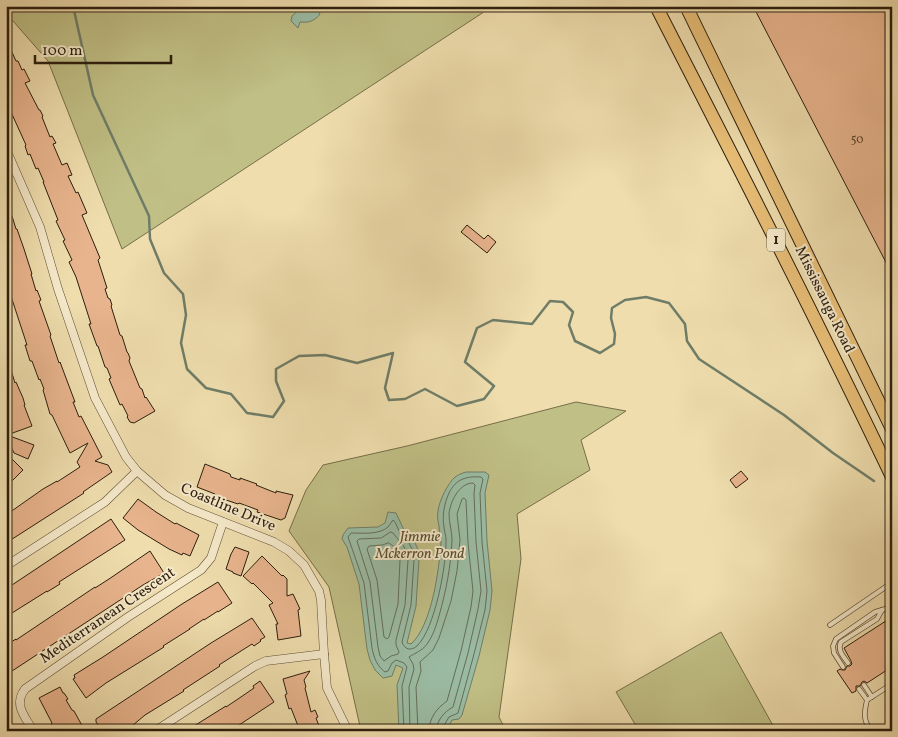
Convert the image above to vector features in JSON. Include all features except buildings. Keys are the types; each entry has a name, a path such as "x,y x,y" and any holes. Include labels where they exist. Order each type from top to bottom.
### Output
{"main road":[{"name":"Mississauga Road","path":"656,6 762,212 892,477"},
{"name":"Mississauga Road","path":"686,6 888,413 892,429"}],"street":[{"name":"Coastline Drive","path":"6,149 40,227 58,289 95,398 126,457 137,471 165,495 188,508 284,547 304,565 319,591 321,600 327,688 348,731"},
{"path":"6,172 15,168"},
{"path":"6,566 105,502 137,471"},
{"name":"Mediterranean Crescent","path":"34,731 20,707 21,694 25,689 128,617 201,570 211,558 223,522"},
{"path":"155,731 255,666 266,661 324,654"}],"lane":[{"path":"830,625 887,586 892,594"},
{"path":"843,667 834,653 833,646 836,639 875,612 892,607"},
{"path":"848,663 839,646 878,618 882,610"},
{"path":"862,628 866,634"},
{"path":"871,731 866,724 864,714 867,700 892,684"},
{"path":"864,685 872,696"},
{"path":"859,689 867,700"}],"green space":[{"path":"6,6 493,6 122,249 48,61 6,13"},
{"name":"Jimmie Mckerron Pond","path":"576,402 626,411 581,440 590,470 517,514 521,559 499,717 506,731 361,731 329,587 289,531 306,490 323,465 407,446"},
{"path":"721,632 776,731 639,731 616,692"}],"water":[{"path":"303,6 316,6 320,14 311,21 300,22 298,28 291,21 292,16"},
{"path":"466,472 485,472 489,475 485,493 492,591 490,610 479,656 462,715 459,719 452,720 445,731 399,731 397,685 403,668 396,665 392,676 383,678 375,670 370,660 359,584 347,547 342,539 343,535 348,528 378,527 385,523 388,512 396,513 404,530 412,537 417,547 419,559 416,606 407,643 411,644 424,624 436,582 441,542 438,517 440,502 452,480"}],"waterway":[{"path":"73,6 93,95 149,216 150,239 164,273 183,294 186,315 181,343 187,369 206,388 231,394 247,413 273,417 284,401 276,381 276,369 299,356 325,355 357,363 393,353 385,388 389,400 405,399 425,389 457,406 484,399 494,386 465,362 477,328 493,320 532,324 550,301 563,302 573,312 569,325 575,341 600,353 614,344 615,334 611,318 612,308 625,300 646,297 669,303 685,324 687,341 699,359 784,415 833,453 874,481"}]}
